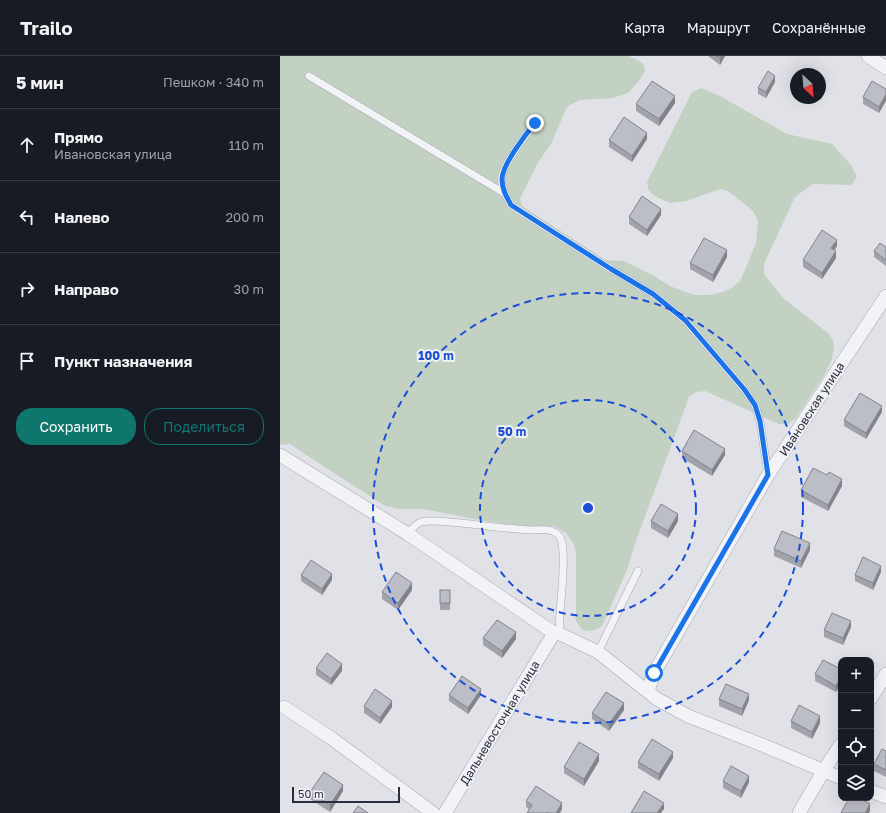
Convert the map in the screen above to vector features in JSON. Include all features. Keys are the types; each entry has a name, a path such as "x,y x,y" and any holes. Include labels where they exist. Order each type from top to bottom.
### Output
{"street":[{"path":"868,56 886,68"},
{"name":"Ивановская улица","path":"648,691 654,673 768,475 886,296"},
{"path":"280,455 408,534 557,633 598,652 657,699 688,716 838,777"},
{"name":"Дальневосточная улица","path":"445,813 557,633"},
{"path":"874,693 886,674"},
{"path":"284,707 331,738 433,813"},
{"path":"799,813 838,749"},
{"path":"874,792 886,798"}],"lane":[{"path":"310,76 504,192"},
{"path":"535,123 505,166 502,177 504,192 511,205 653,294 685,320 744,389 755,405 760,421 768,475"},
{"path":"408,534 414,525 431,521 466,523 514,530 552,531 559,536 562,544 563,557 560,614 557,633"},
{"path":"598,652 638,571"}],"green space":[{"path":"280,56 629,56 643,63 645,70 640,80 628,93 612,98 580,100 567,107 551,144 539,161 520,199 522,206 605,260 624,261 670,286 696,295 710,295 723,292 733,287 740,281 756,243 758,222 752,210 728,191 720,189 686,201 670,203 651,193 648,188 647,182 692,92 701,88 720,96 787,134 832,144 851,165 857,177 851,185 813,184 795,197 764,264 764,274 783,298 828,333 833,340 834,348 832,359 825,374 796,418 788,424 779,424 705,391 696,392 689,397 635,544 627,570 600,628 593,630 582,630 576,621 576,552 573,543 566,533 554,526 525,527 422,509 399,509 385,506 290,444 280,445"}],"building":[{"path":"768,71 775,76 766,92 758,88"},
{"path":"652,81 675,96 659,119 636,104"},
{"path":"872,81 886,89 886,94 879,107 863,97"},
{"path":"624,117 647,133 632,156 609,140"},
{"path":"642,196 661,209 647,230 629,217"},
{"path":"822,230 837,240 831,248 836,251 822,273 803,260"},
{"path":"704,238 727,250 713,275 690,263"},
{"path":"880,243 886,247 886,260 874,251"},
{"path":"860,393 882,406 866,433 844,420"},
{"path":"694,430 725,449 712,470 682,451"},
{"path":"813,468 827,475 829,472 842,479 828,505 801,490"},
{"path":"661,504 678,514 668,531 651,521"},
{"path":"782,531 810,543 801,561 774,549"},
{"path":"863,557 881,566 873,583 855,575"},
{"path":"311,560 332,574 322,589 301,575"},
{"path":"396,572 412,583 398,603 382,592"},
{"path":"440,590 450,590 450,603 440,603"},
{"path":"832,613 851,621 843,638 824,630"},
{"path":"497,620 516,632 502,651 483,638"},
{"path":"327,653 342,664 331,679 316,668"},
{"path":"823,660 838,668 838,682 836,686 815,674"},
{"path":"462,676 481,689 468,708 449,695"},
{"path":"726,684 749,694 742,709 719,699"},
{"path":"375,689 392,701 380,718 364,706"},
{"path":"606,692 624,703 609,724 592,713"},
{"path":"799,705 820,716 812,732 791,721"},
{"path":"652,739 673,752 659,774 638,762"},
{"path":"579,742 599,754 584,779 564,767"},
{"path":"882,749 886,751 886,770 874,764"},
{"path":"731,766 749,776 741,791 723,781"},
{"path":"324,772 343,785 330,805 310,792"},
{"path":"536,786 562,803 556,813 527,813 532,805 526,801"},
{"path":"644,791 664,803 657,813 631,813"},
{"path":"847,801 864,801 870,804 865,813 841,813"},
{"path":"358,806 368,813 353,813"}],"route":[{"path":"535,123 505,166 502,177 504,192 511,205 653,294 685,320 744,389 755,405 760,421 768,475 654,673"}]}
